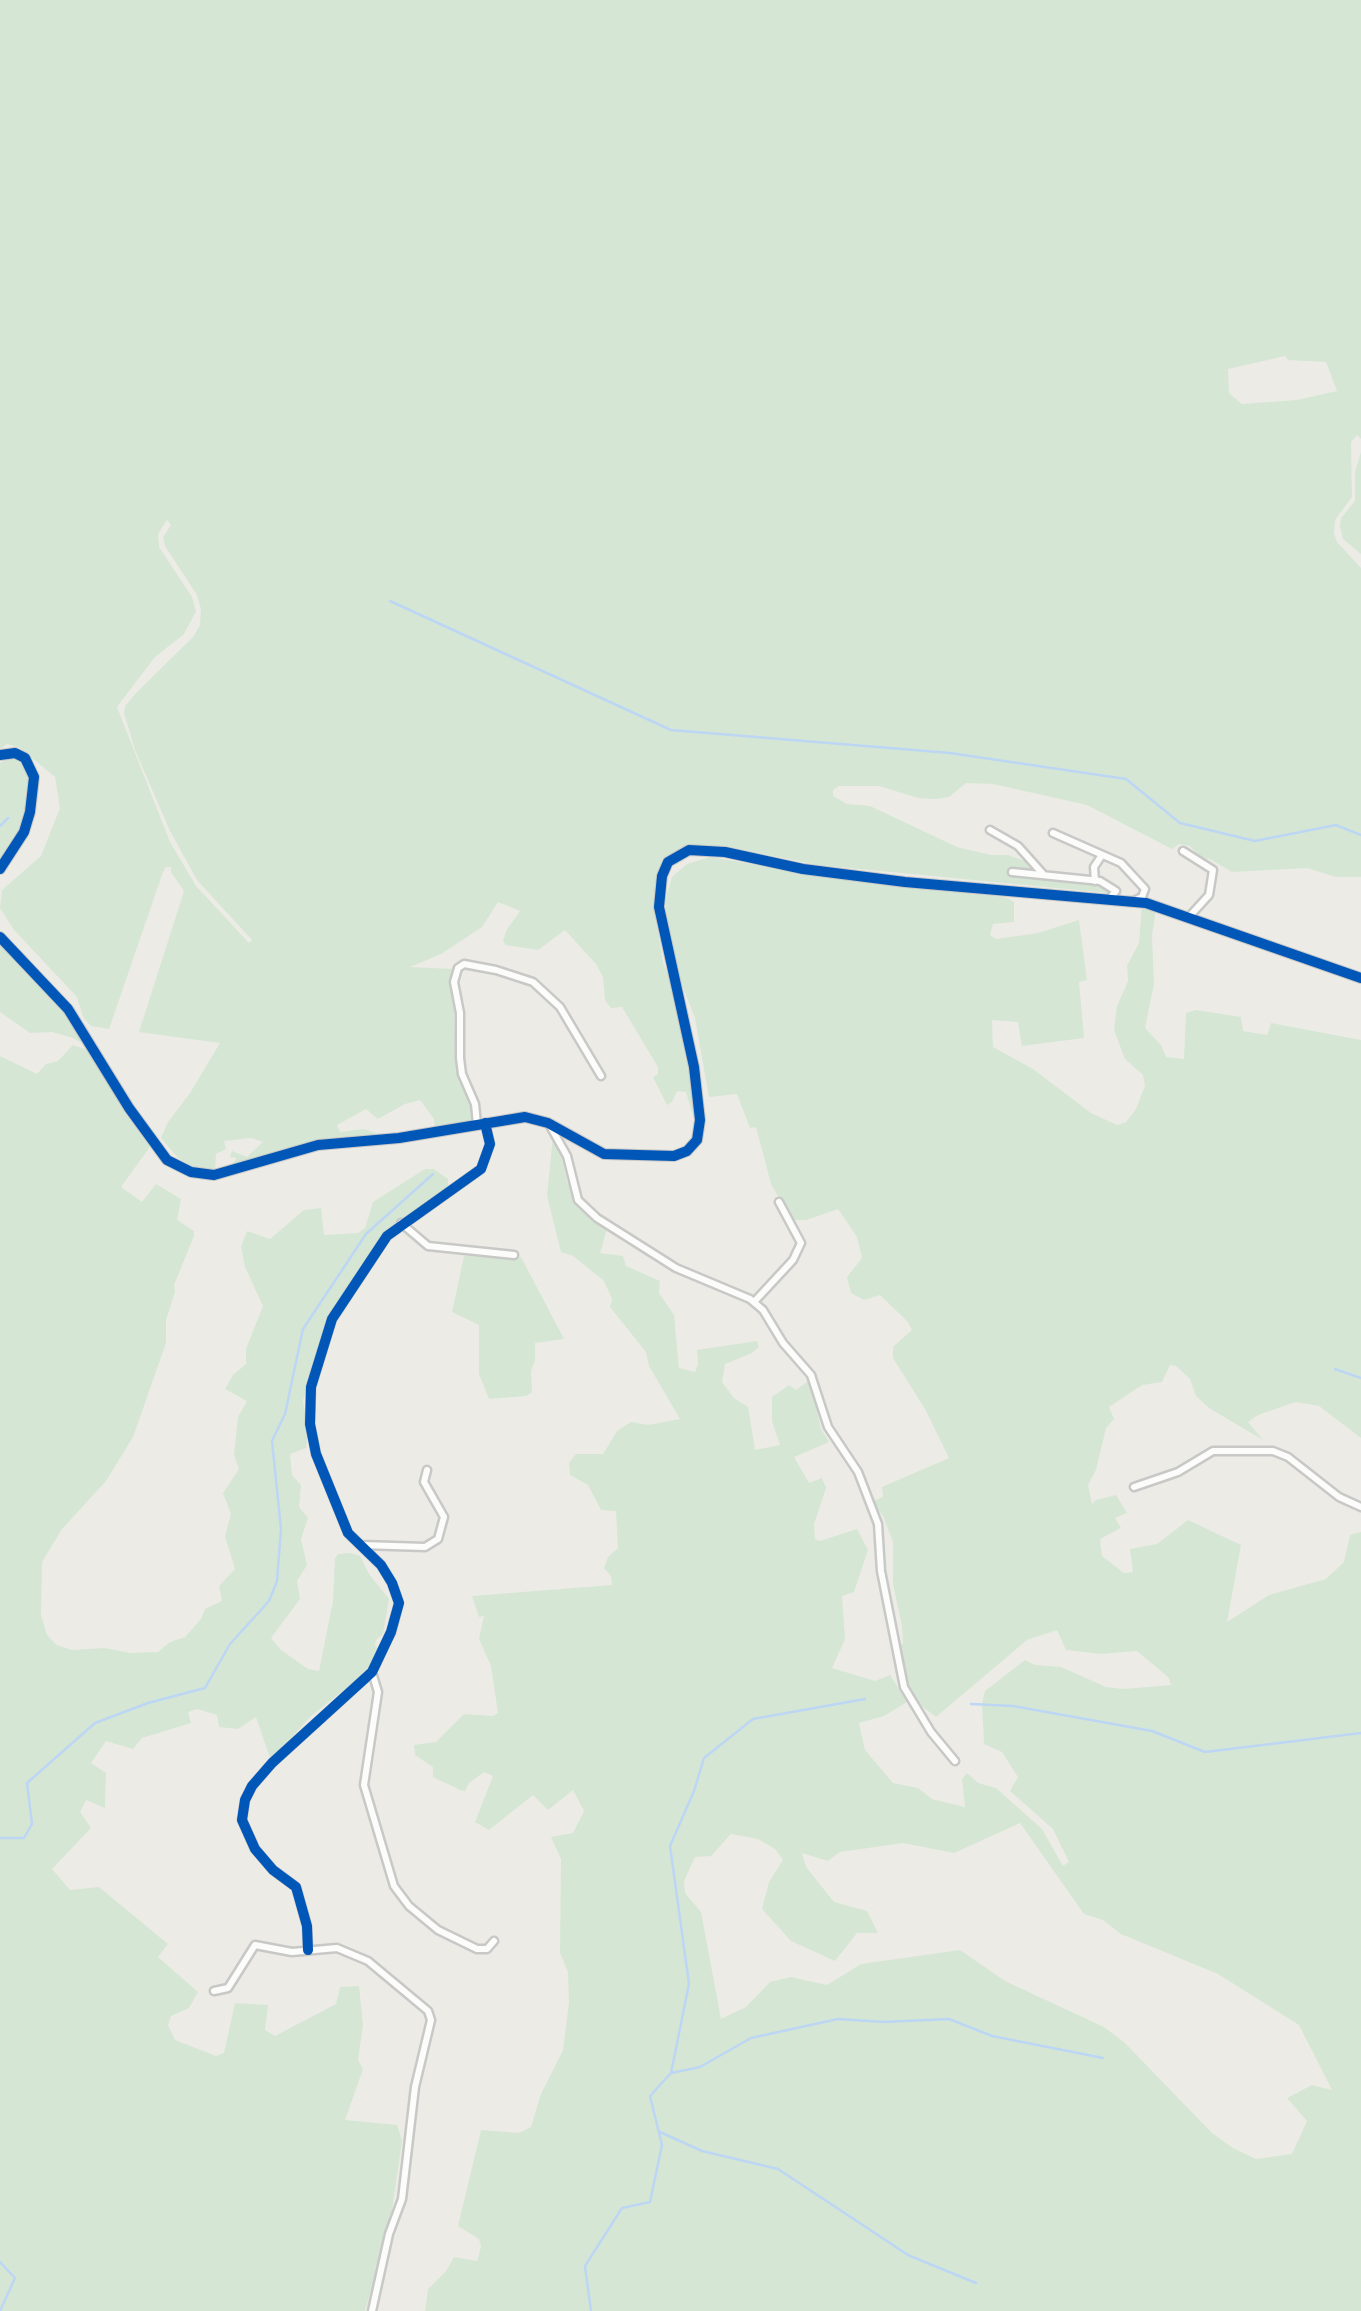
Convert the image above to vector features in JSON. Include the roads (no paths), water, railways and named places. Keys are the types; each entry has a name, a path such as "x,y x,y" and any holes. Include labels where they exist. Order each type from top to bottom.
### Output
{"street":[{"path":"0,754 15,753 26,758 34,777 24,832 0,869"},
{"path":"990,830 1018,846 1044,875"},
{"path":"1053,833 1120,863 1145,889 1142,897 1132,901"},
{"path":"0,938 68,1009 166,1160 191,1172 226,1174 318,1145 399,1138 525,1117 548,1123 604,1154 674,1156 687,1151 697,1140 700,1120 694,1068 659,907 662,876 668,862 677,854 701,849 803,869 888,880 1132,901 1361,978"},
{"path":"1184,851 1214,870 1209,895 1188,918"},
{"path":"1095,881 1094,866 1103,854"},
{"path":"1012,872 1095,881 1114,888 1110,898"},
{"path":"308,1950 296,1886 273,1870 255,1849 242,1811 252,1786 272,1763 372,1672 391,1632 399,1602 381,1565 348,1533 316,1454 310,1396 332,1319 387,1236 468,1181 481,1169 490,1144 462,1074 460,1012 454,982 458,968 464,964 533,982 560,1007 601,1076"},
{"path":"548,1123 567,1156 574,1191 597,1218 676,1268 754,1302 811,1375 828,1427 858,1472 881,1535 881,1571 904,1688 928,1728 955,1761"},
{"path":"754,1302 800,1247 800,1236 778,1202"},
{"path":"401,1223 428,1246 514,1255"},
{"path":"1134,1487 1178,1472 1213,1451 1272,1451 1288,1457 1339,1497 1361,1508"},
{"path":"361,1546 425,1547 438,1539 444,1518 424,1482 427,1470"},
{"path":"372,1672 378,1701 364,1786 388,1875 409,1906 438,1930 483,1950 494,1941"},
{"path":"214,1991 228,1988 255,1945 292,1952 337,1948 360,1955 428,2011 431,2020 415,2088 402,2199 389,2234 372,2311"}],"waterway":[{"path":"390,601 671,730 950,753 1126,779 1180,823 1255,841 1336,825 1361,835"},
{"path":"0,826 8,818"},
{"path":"0,1838 24,1838 32,1824 27,1783 95,1723 205,1688 230,1644 269,1601 277,1581 281,1529 272,1441 285,1414 303,1329 366,1234 433,1174"},
{"path":"1335,1369 1361,1378"},
{"path":"591,2311 585,2266 622,2208 650,2202 662,2145 650,2096 671,2073 689,1984 670,1846 704,1758 753,1719 865,1699"},
{"path":"971,1704 1013,1706 1152,1731 1205,1752 1361,1733"},
{"path":"671,2073 700,2067 751,2038 838,2019 949,2019 992,2036 1103,2058"},
{"path":"660,2132 702,2151 778,2169 908,2255 976,2283"},
{"path":"0,2262 15,2278 0,2311"}]}
